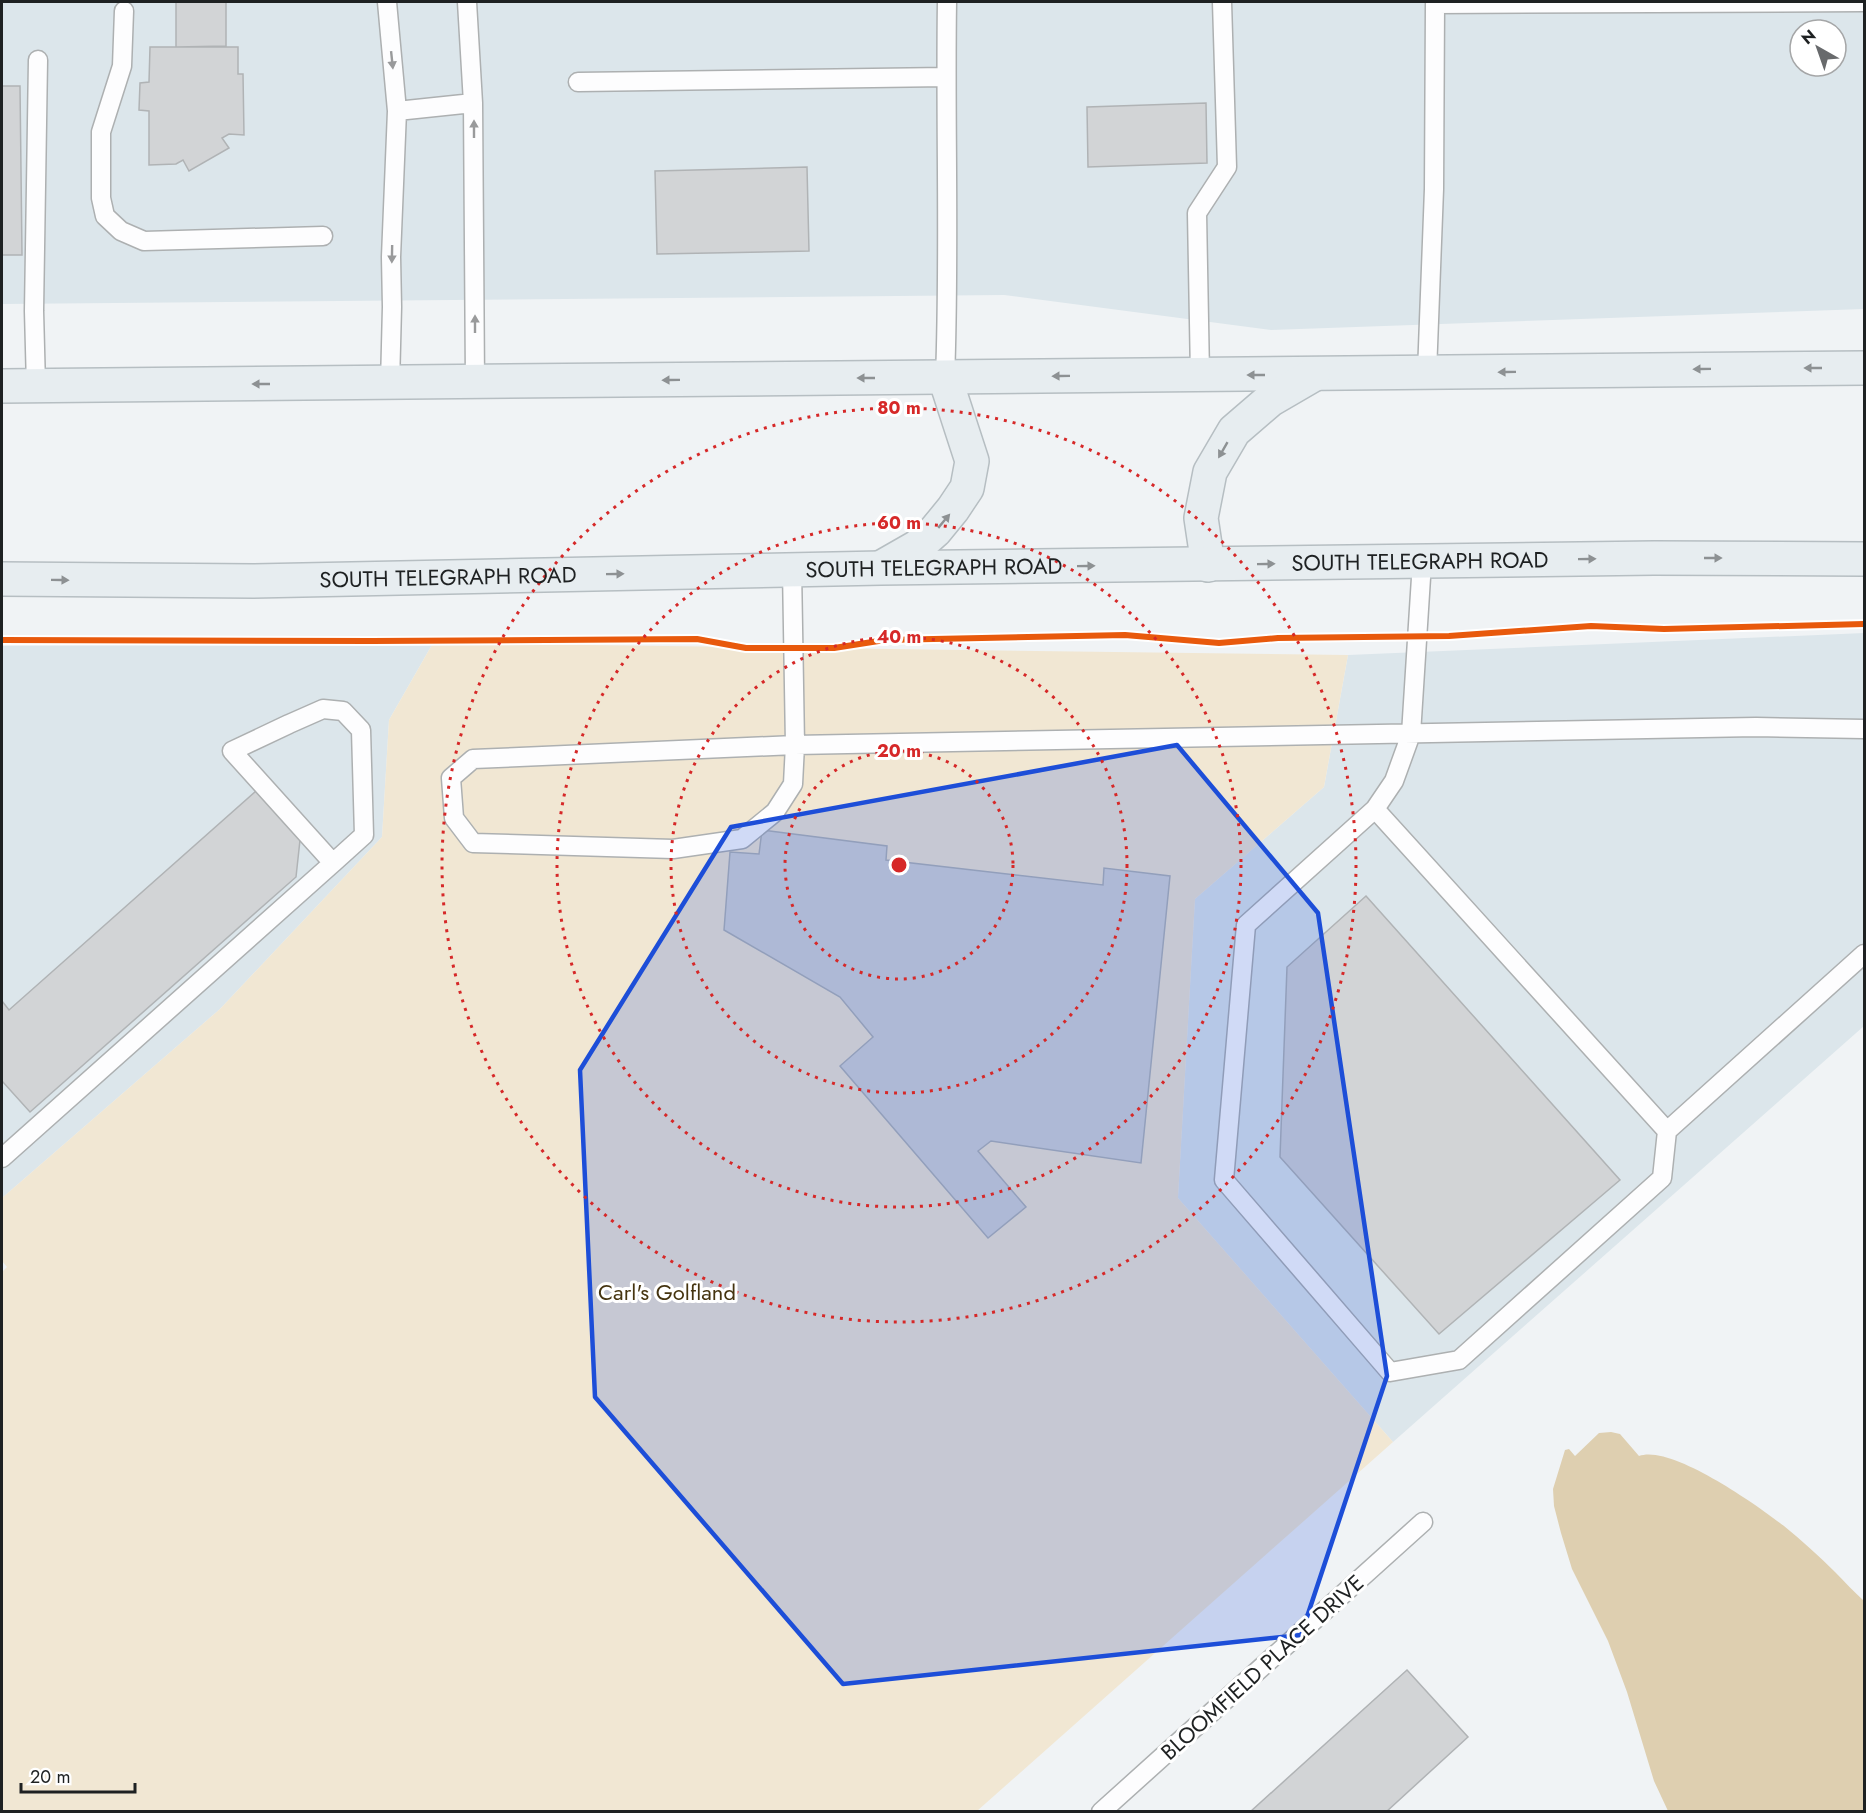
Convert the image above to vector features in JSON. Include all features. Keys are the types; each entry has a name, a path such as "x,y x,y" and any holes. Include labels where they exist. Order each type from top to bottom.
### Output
{"highway":[{"path":"2,386 1864,368"},
{"path":"1208,565 1201,518 1210,471 1234,431 1270,400 1315,374"},
{"path":"881,568 917,547 935,531 953,510 967,488 972,461 945,378"},
{"name":"SOUTH TELEGRAPH ROAD","path":"2,579 253,581 792,569 1654,558 1864,559"}],"lane":[{"path":"387,2 397,111 391,257 390,384"},
{"path":"467,2 473,103 475,383"},
{"path":"945,378 948,303 945,77 947,2"},
{"path":"1200,375 1197,213 1227,167 1222,2"},
{"path":"1426,373 1434,189 1435,4 1864,2"},
{"path":"124,11 122,66 101,132 101,198 105,216 121,231 144,241 323,236"},
{"path":"36,386 34,310 38,60"},
{"path":"578,82 945,77"},
{"path":"397,111 473,103"},
{"path":"1422,562 1411,734 1394,781 1375,809 1246,925 1224,1180 1390,1372 1459,1360 1662,1178 1667,1131 1864,954"},
{"path":"792,569 795,745 793,784 775,812 742,839 673,849 472,843 454,818 451,778 473,759 795,745 1756,727 1864,729"},
{"path":"2,1158 333,863 364,835 361,730 343,711 324,709 232,751 333,863"},
{"path":"1375,809 1667,1131"},
{"name":"BLOOMFIELD PLACE DRIVE","path":"1101,1812 1424,1522"}],"highlighted area":[{"path":"1177,745 1318,913 1387,1376 1301,1635 843,1684 595,1397 580,1070 731,827"}],"shaded area":[{"path":"2,2 1864,2 1864,309 1271,330 1004,295 2,304"},
{"path":"1864,633 1864,1026 1393,1442 1178,1198 1195,899 1324,787 1348,655"},
{"path":"433,643 389,720 382,837 220,1009 2,1198 2,646"},
{"path":"1599,1433 1620,1434 1639,1456 1653,1455 1671,1459 1692,1467 1735,1491 1803,1542 1864,1601 1864,1811 1668,1811 1654,1781 1627,1692 1608,1641 1572,1569 1554,1506 1553,1489 1565,1450 1569,1449 1575,1456"}],"green space":[{"name":"Carl's Golfland","path":"433,643 1348,655 1324,787 1195,899 1178,1198 1393,1442 977,1811 2,1811 2,1272 7,1267 2,1261 2,1198 220,1009 382,837 389,720"}],"building":[{"path":"176,2 226,2 226,46 176,47"},
{"path":"150,47 238,47 238,74 243,74 244,135 229,134 222,138 229,148 189,171 183,160 176,164 149,165 149,111 139,110 140,83 149,82"},
{"path":"2,86 20,86 22,255 2,255"},
{"path":"1206,103 1207,163 1088,167 1087,107"},
{"path":"807,167 809,251 657,254 655,171"},
{"path":"256,791 300,840 296,877 30,1112 2,1081 2,1001 9,1010"},
{"path":"762,830 887,846 886,860 1103,885 1104,868 1170,876 1141,1163 991,1141 978,1151 1026,1207 988,1238 840,1066 873,1037 840,997 724,930 730,852 759,854"},
{"path":"1366,896 1620,1180 1439,1334 1280,1157 1287,967"},
{"path":"1407,1670 1468,1737 1386,1812 1250,1812"}],"cycle path":[{"path":"2,640 697,639 746,648 834,648 885,640 1125,635 1219,643 1278,638 1449,636 1591,626 1664,629 1864,624"}]}
